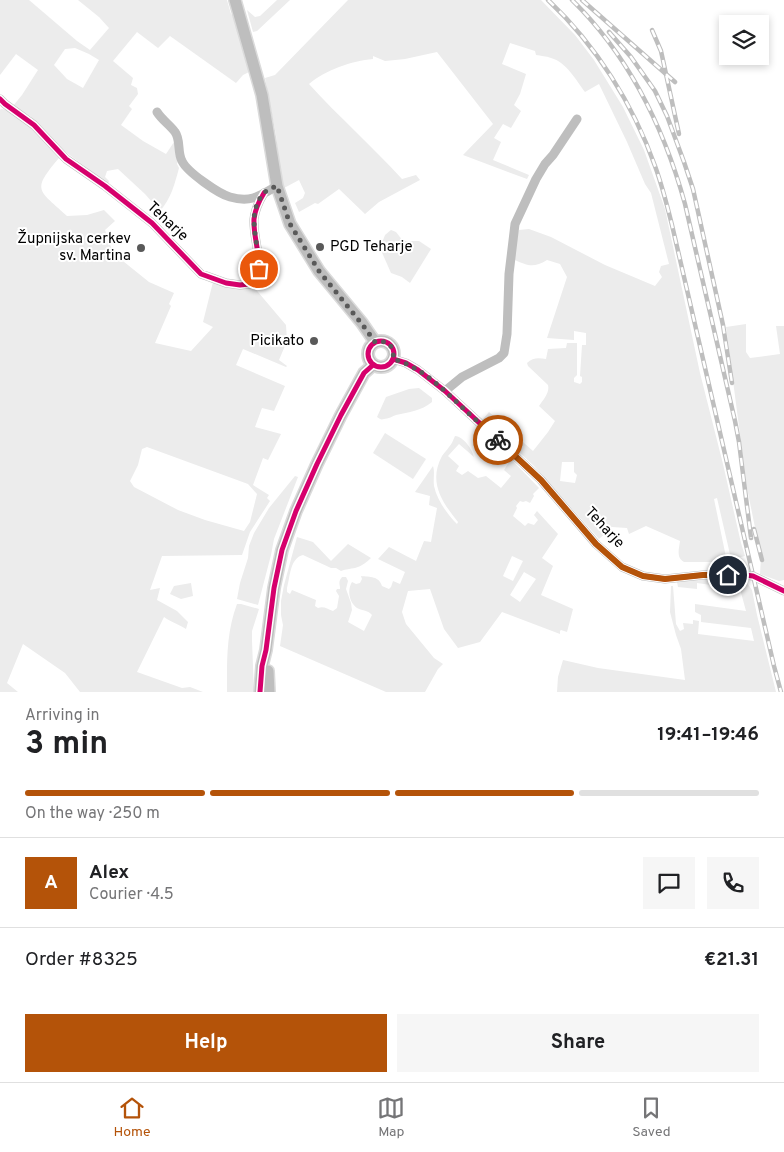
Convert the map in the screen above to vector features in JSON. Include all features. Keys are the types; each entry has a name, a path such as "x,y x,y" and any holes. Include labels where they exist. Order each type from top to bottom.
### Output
{"main road":[{"path":"235,0 262,95 277,186 290,224 319,271 375,342"},
{"path":"375,342 387,342 392,346 394,352 393,359 385,367 373,365 369,359 368,352 370,346 375,342"},
{"path":"260,692 274,588 282,550 296,511 341,415 364,373 373,365"},
{"path":"266,650 269,692"}],"street":[{"name":"Teharje","path":"2,103 34,125 66,158 152,223 201,274 226,283 249,284 256,279 259,264 254,220 258,202 264,193"},
{"path":"157,112 178,137 182,162 195,176 221,194 231,198 254,198 277,186"},
{"path":"445,391 462,377 499,358 504,353 507,334 509,274 515,224 544,164 553,155 577,119"},
{"name":"Teharje","path":"393,359 406,363 418,370 445,391 541,480 596,544 622,567 643,576 665,579 703,575 737,574 753,576 784,591"}],"shaded area":[{"path":"0,0 29,0 90,50 109,28 78,0 227,0 238,28 249,72 243,75 236,83 170,36 158,48 137,32 113,61 133,78 131,85 137,88 138,94 129,106 132,109 121,125 143,141 166,154 176,139 179,157 177,164 179,168 170,196 160,211 118,169 107,171 105,177 109,181 108,184 63,150 30,116 13,106 38,70 16,54 0,75","holes":["75,48 99,60 83,88 67,79 54,65 65,49"]},
{"path":"277,0 290,0 257,31 253,32 247,10 255,17 260,16"},
{"path":"348,0 541,0 575,35 594,60 623,107 644,150 665,209 700,373 745,556 737,558 739,568 732,563 717,498 714,499 726,557 720,562 684,562 679,556 680,541 646,526 629,534 627,528 612,527 599,539 534,466 483,419 489,412 533,451 555,421 539,406 547,394 548,385 527,363 538,358 546,359 548,349 566,348 567,343 577,343 577,375 574,378 574,382 580,384 582,382 582,377 580,376 582,345 586,345 586,333 574,331 574,340 547,338 567,277 560,264 547,260 531,265 515,260 515,237 519,230 529,229 551,237 605,265 655,286 662,277 659,272 661,266 669,264 651,193 645,184 599,84 585,92 561,63 549,57 536,55 535,51 510,43 502,64 526,74 520,94 514,105 521,111 511,128 503,124 494,138 501,142 493,160 529,175 527,179 463,155 493,124 437,52 385,61 373,56 373,59 348,64 323,74 309,84 402,179 416,175 420,180 379,202 365,214 339,189 318,204 315,203 299,212 295,203 303,198 305,193 299,180 284,188 280,173 276,135 265,78 275,75","holes":["562,462 574,462 574,472 577,475 575,483 560,481"]},
{"path":"0,110 16,115 59,158 44,177 42,189 44,194 67,216 87,215 104,210 115,221 105,230 113,253 149,282 174,293 169,304 171,306 155,343 191,351 213,327 203,322 213,282 253,286 286,325 287,341 279,360 286,367 243,349 236,365 285,386 274,411 262,408 255,427 281,434 268,460 263,458 253,485 269,495 267,498 270,501 250,532 242,555 162,556 150,590 160,588 157,600 177,611 188,622 186,629 164,617 137,672 182,688 190,687 203,692 80,692 65,673 23,644 7,683 18,692 0,692","holes":["147,447 248,484 257,494 250,522 244,531 178,510 134,487 130,481 138,465 142,449"]},
{"path":"391,230 396,232 403,241 419,241 431,249 410,283 402,277 391,273 380,248 385,235"},
{"path":"746,324 746,352 750,358 780,354 776,326 784,326 784,580 779,581 760,574 761,557 747,488 726,327"},
{"path":"419,388 432,398 432,402 419,409 387,419 377,417 386,397 409,389"},
{"path":"385,433 426,459 413,479 373,453"},
{"path":"455,436 464,441 474,457 459,444 448,456 459,466 456,471 462,475 468,471 478,478 486,476 501,488 511,476 504,470 511,459 539,488 533,494 534,496 530,503 520,501 516,506 517,508 513,516 525,526 528,523 534,525 538,520 534,515 537,511 558,534 542,558 553,566 541,595 573,609 567,632 561,630 560,634 502,612 480,642 458,648 444,629 430,589 408,591 402,612 406,624 434,658 443,664 438,669 425,692 386,692 280,646 283,625 281,601 297,537 313,542 331,561 348,544 371,558 360,566 341,571 303,555 295,560 293,564 287,588 287,592 290,594 292,590 316,600 315,606 318,608 333,611 337,608 339,596 336,591 340,589 339,583 342,577 346,577 348,581 346,589 352,610 348,622 364,631 372,615 367,611 357,608 352,603 349,592 350,585 352,582 360,583 361,576 379,580 382,586 389,589 393,581 400,584 405,572 378,559 389,547 416,561 424,541 431,542 437,508 429,505 430,496 415,492 433,466 434,486 437,496 457,524 458,522 442,499 436,474 442,456 451,445","holes":["512,556 523,561 513,581 503,576","524,572 536,579 520,602 510,595"]},
{"path":"295,476 298,477 274,539 258,605 237,599 248,558 249,546 254,533 269,508"},
{"path":"733,578 745,580 752,590 776,692 557,692 558,677 563,660 598,668 685,680 681,649 670,612 671,586 673,586 676,624 680,631 684,629 683,623 693,624 693,620 699,621 698,634 754,641 751,628 701,622 701,615 695,612 695,604 746,611 740,589 697,583 697,589 678,587 677,582 680,580"},
{"path":"191,583 193,596 181,599 170,594 174,586"},
{"path":"237,604 259,609 252,631 254,692 227,692 229,637"}],"railway":[{"path":"548,0 582,36 611,77 636,120 658,173 672,225 781,692"},
{"path":"572,0 611,45 642,94 655,121 676,176 685,204 735,421 751,538"},
{"path":"582,0 675,82"},
{"path":"652,30 661,51 679,134"},
{"path":"609,32 631,57 655,91 667,116 684,162 693,189 723,325 732,383"},
{"path":"754,529 762,560"}],"cycle path":[{"path":"0,99 34,125 66,159 105,186 152,223 201,274 226,283 249,284 256,279 259,263 254,219 255,212 264,193"},
{"path":"381,341 390,345 394,354 390,363 381,367 372,363 368,354 372,345 381,341"},
{"path":"393,359 406,363 418,370 445,391 541,480 596,544 622,567 643,576 665,579 703,575 737,574 753,576 784,591"},
{"path":"260,692 274,588 282,550 296,511 341,415 364,373 373,365"}],"way so far":[{"path":"259,269 254,220 258,202 264,193 277,186 290,224 319,271 375,342 387,342 392,346 394,352 393,359 406,363 418,370 445,391 498,440"}],"place":[{"name":"PGD Teharje","path":"320,247"},
{"name":"Župnijska cerkev sv. Martina","path":"141,248"},
{"name":"Picikato","path":"314,341"}],"route":[{"path":"498,440 541,480 596,544 622,567 643,576 665,579 703,575 728,575"}]}
